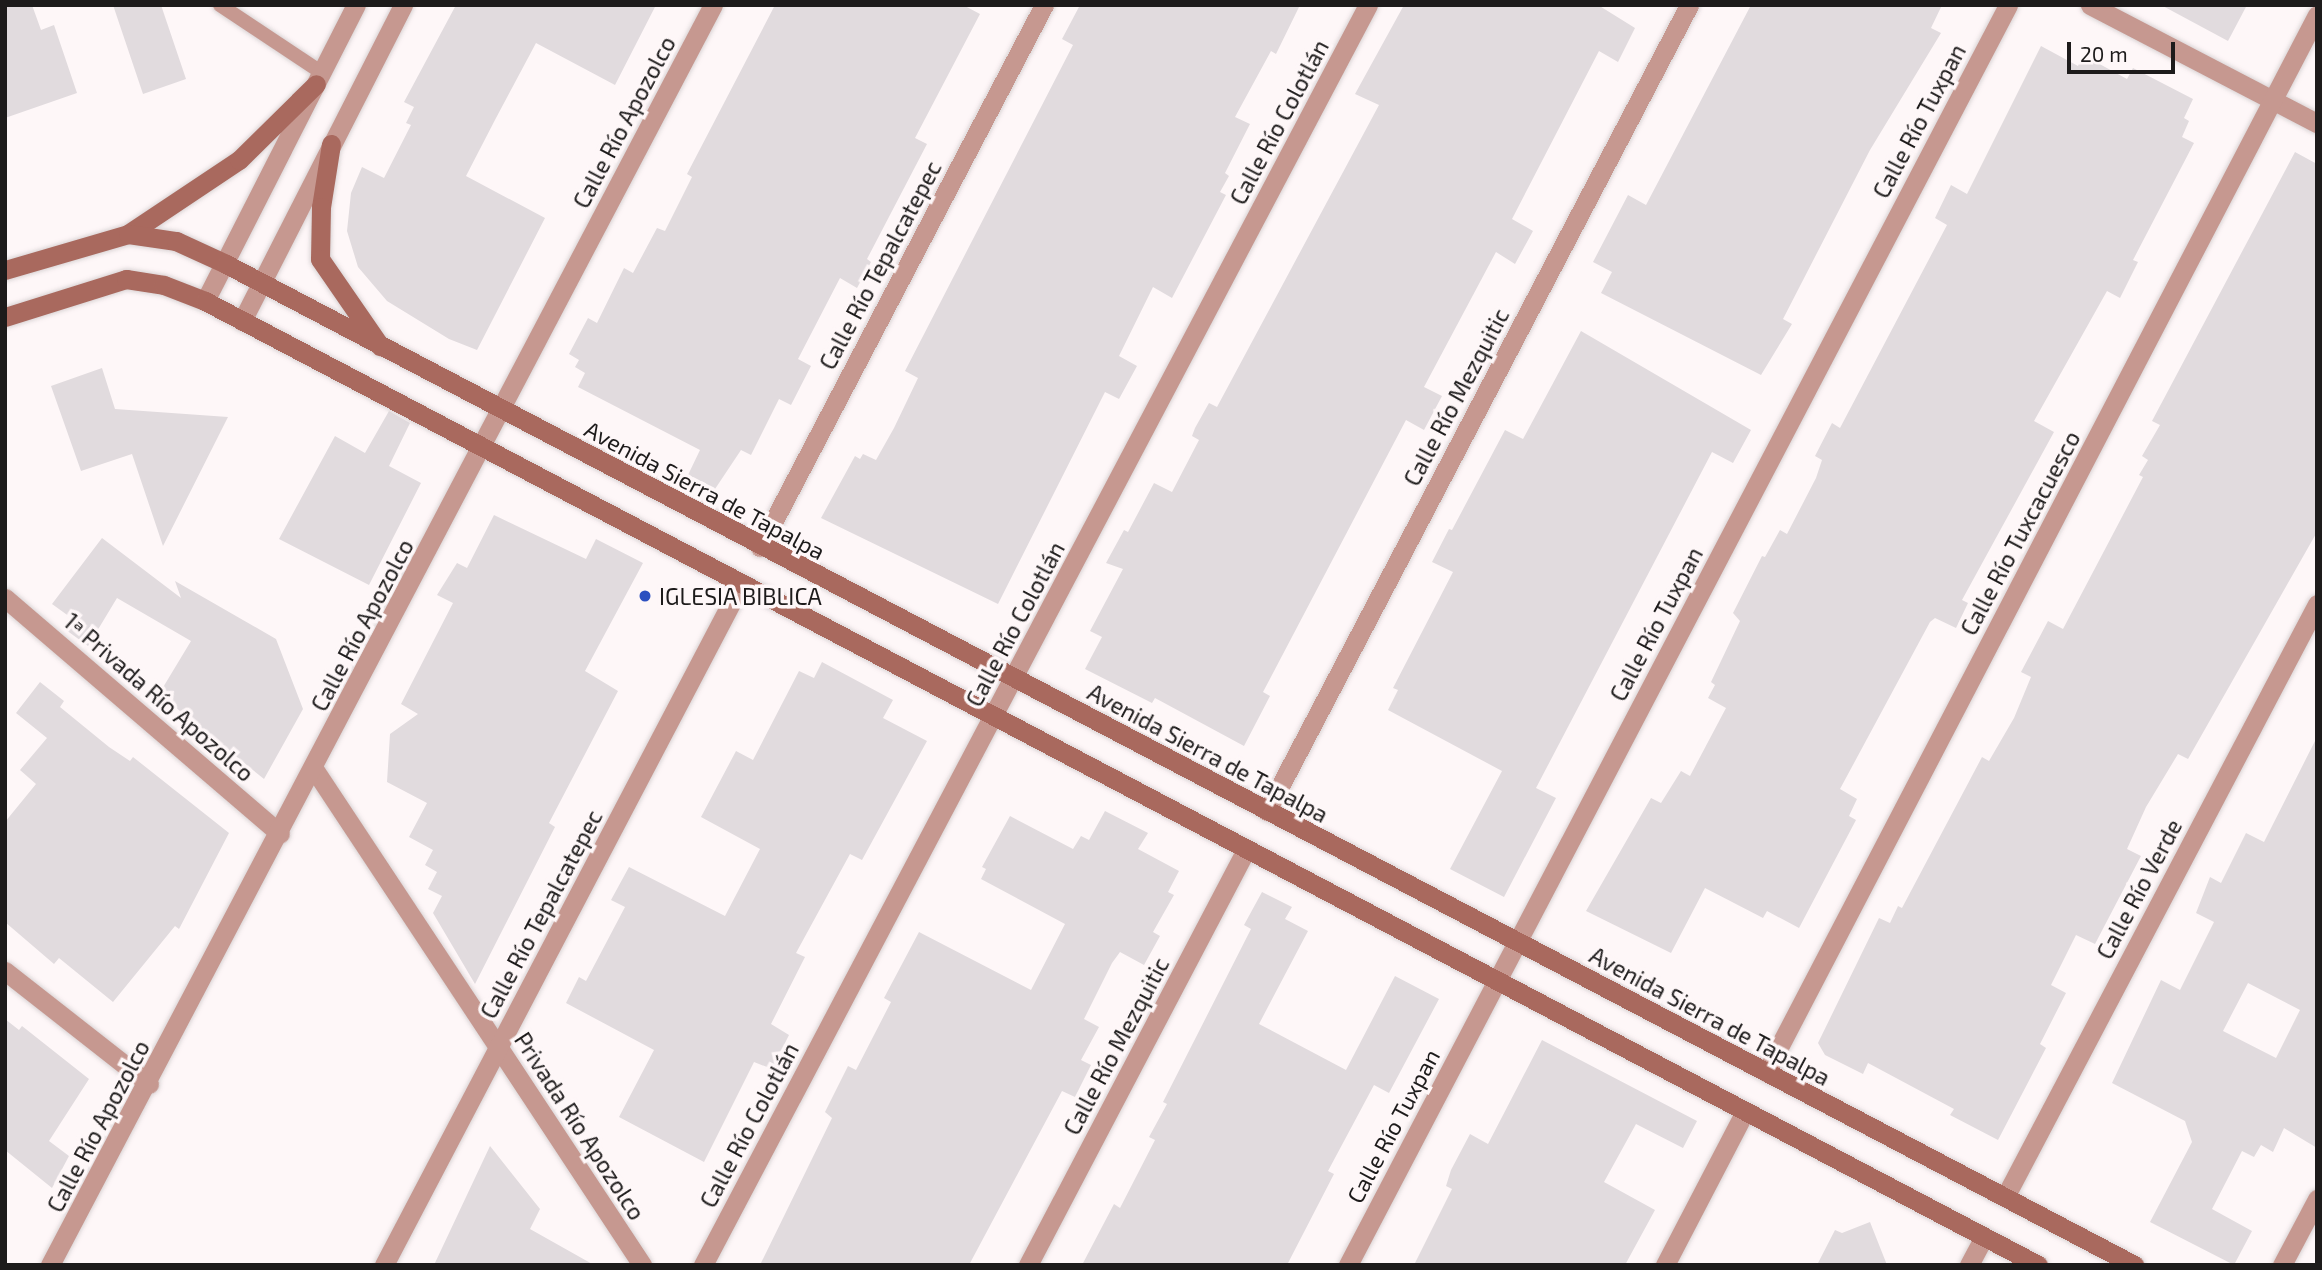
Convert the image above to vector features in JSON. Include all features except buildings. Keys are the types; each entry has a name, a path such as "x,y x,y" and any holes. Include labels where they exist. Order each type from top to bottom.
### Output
{"main road":[{"path":"128,234 240,160 319,78"},
{"path":"331,144 321,207 320,259 383,349"},
{"name":"Avenida Sierra de Tapalpa","path":"5,270 128,234 176,242 226,264 760,547 2134,1265"},
{"path":"5,317 127,279 164,285 205,301 740,586 2038,1265"}],"street":[{"path":"205,301 356,5"},
{"path":"242,321 403,5"},
{"name":"Calle Río Apozolco","path":"50,1265 149,1084 713,5"},
{"name":"Calle Río Tepalcatepec","path":"760,547 1044,5"},
{"name":"Calle Río Colotlán","path":"702,1265 1368,5"},
{"name":"Calle Río Mezquitic","path":"1267,811 1689,5"},
{"name":"Calle Río Tuxpan","path":"1348,1265 2008,5"},
{"path":"2090,5 2317,123"},
{"name":"Calle Río Tuxcacuesco","path":"1766,1072 2317,15"},
{"name":"Calle Río Tepalcatepec","path":"384,1265 740,586"},
{"name":"1ª Privada Río Apozolco","path":"5,598 280,834"},
{"name":"Calle Río Verde","path":"2005,1197 2317,604"},
{"name":"Privada Río Apozolco","path":"314,769 642,1265"},
{"name":"Calle Río Mezquitic","path":"1028,1265 1246,850"},
{"path":"5,971 149,1084"},
{"path":"1665,1265 1744,1113"},
{"path":"2282,1265 2317,1199"},
{"path":"1969,1265 1984,1237"}],"lane":[{"path":"220,5 319,78"}],"place":[{"name":"IGLESIA BIBLICA","path":"645,596"}]}
